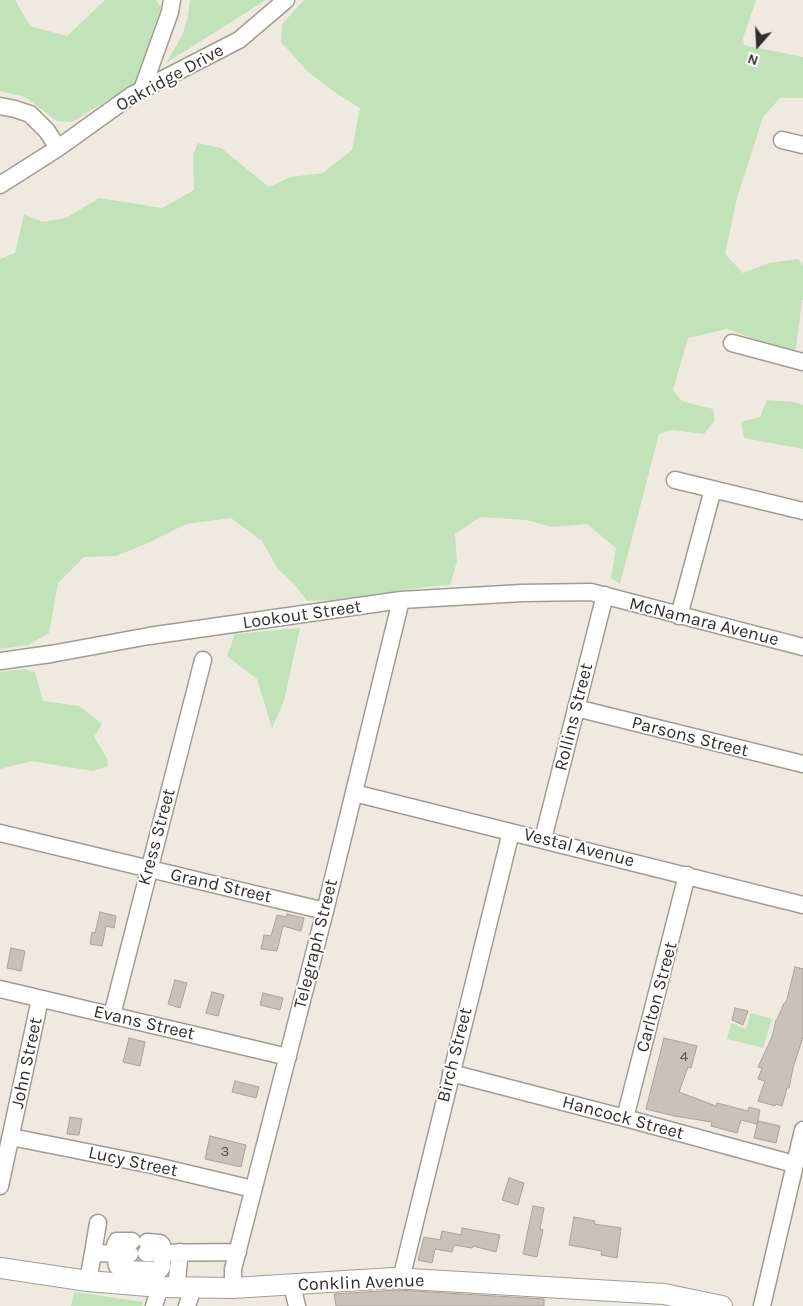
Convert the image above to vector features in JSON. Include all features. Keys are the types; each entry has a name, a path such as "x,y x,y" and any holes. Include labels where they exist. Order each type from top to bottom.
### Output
{"main road":[{"name":"Conklin Avenue","path":"0,1268 174,1295 233,1288 378,1278 664,1294 722,1306"}],"street":[{"path":"142,90 170,12 172,0"},
{"name":"Oakridge Drive","path":"0,185 58,148 132,95 239,40 286,0"},
{"path":"0,106 16,108 30,114 46,131 58,148"},
{"path":"782,140 803,145"},
{"path":"732,343 803,362"},
{"path":"675,480 803,511"},
{"path":"679,616 712,489"},
{"name":"Lookout Street","path":"0,661 158,635 401,600 522,593 590,592 605,595"},
{"name":"McNamara Avenue","path":"605,595 679,616 803,647"},
{"name":"Rollins Street","path":"543,840 605,595"},
{"name":"Telegraph Street","path":"233,1288 233,1274 238,1252 325,911 401,600"},
{"name":"Kress Street","path":"112,1015 203,660"},
{"name":"Parsons Street","path":"576,708 803,764"},
{"name":"Vestal Avenue","path":"354,793 803,905"},
{"name":"Birch Street","path":"401,1279 510,832"},
{"name":"Grand Street","path":"0,833 325,911"},
{"name":"Carlton Street","path":"625,1118 687,875"},
{"name":"Evans Street","path":"0,989 288,1057"},
{"name":"John Street","path":"0,1186 40,999"},
{"name":"Hancock Street","path":"451,1073 794,1164"},
{"path":"762,1306 803,1130"},
{"name":"Lucy Street","path":"11,1137 152,1165 254,1189"},
{"path":"88,1281 98,1223"},
{"path":"93,1253 134,1249 160,1243 163,1254 160,1270 121,1269 117,1266 134,1249"},
{"path":"174,1295 180,1252"},
{"path":"163,1254 180,1252 238,1252"},
{"path":"292,1285 297,1306"}],"green space":[{"path":"0,0 15,0 30,26 67,36 105,0 156,0 161,7 138,82 72,122 57,121 25,97 0,91"},
{"path":"190,0 266,0 166,63 183,34"},
{"path":"304,0 756,0 743,38 744,45 803,57 803,98 780,98 763,117 737,198 725,254 743,273 769,263 798,259 803,265 803,300 796,349 789,352 727,329 688,338 673,390 682,401 713,409 715,420 704,434 671,430 659,434 620,584 611,578 616,548 587,524 553,527 526,520 480,517 455,534 457,561 450,585 333,600 307,601 294,584 278,569 262,541 231,518 186,524 116,556 84,557 58,583 49,633 28,645 0,649 0,259 15,253 24,214 42,222 66,218 99,198 162,208 194,190 193,154 198,143 221,148 269,187 290,177 323,173 352,150 360,108 308,72 281,42 282,24"},
{"path":"767,400 794,402 803,405 803,449 744,438 741,422 760,417"},
{"path":"300,628 284,701 272,728 257,679 227,656 235,634"},
{"path":"24,669 35,672 43,701 79,706 102,724 94,737 107,758 108,766 93,771 31,761 0,769 0,672"},
{"path":"751,1013 772,1019 763,1048 727,1039 731,1023 746,1029"},
{"path":"74,1292 143,1302 142,1306 71,1306"}],"building":[{"path":"100,912 116,916 114,928 106,926 102,946 90,944 92,932 95,933"},
{"path":"287,914 304,918 301,931 283,926 277,951 261,949 264,935 271,936 277,915 286,917"},
{"path":"11,948 25,951 21,971 7,968"},
{"path":"795,967 803,969 803,1037 782,1106 776,1104 775,1106 758,1101 765,1081 758,1079 762,1068 758,1067 772,1037 776,1020 784,1003 786,1003"},
{"path":"175,980 187,983 180,1008 168,1004"},
{"path":"212,992 224,995 218,1016 206,1013"},
{"path":"263,993 283,998 280,1010 260,1005"},
{"path":"735,1008 748,1011 743,1025 732,1020"},
{"path":"129,1038 145,1042 140,1066 123,1062"},
{"path":"664,1038 697,1046 691,1068 688,1067 679,1092 716,1106 717,1103 748,1111 749,1107 760,1110 757,1124 741,1120 737,1133 711,1126 712,1122 646,1109"},
{"path":"235,1081 259,1087 256,1098 232,1092"},
{"path":"70,1117 82,1119 79,1135 67,1134"},
{"path":"758,1121 780,1126 776,1143 754,1138"},
{"path":"210,1136 246,1145 241,1167 205,1159"},
{"path":"509,1178 524,1183 518,1205 502,1200"},
{"path":"533,1206 544,1208 540,1229 543,1230 537,1257 523,1254"},
{"path":"574,1217 595,1221 594,1224 621,1228 617,1258 601,1255 602,1251 569,1245"},
{"path":"462,1228 500,1235 496,1252 473,1246 472,1248 454,1245 452,1252 435,1249 432,1263 418,1260 424,1237 440,1240 442,1231 461,1235"},
{"path":"397,1290 544,1299 544,1306 336,1306 334,1294"}]}
